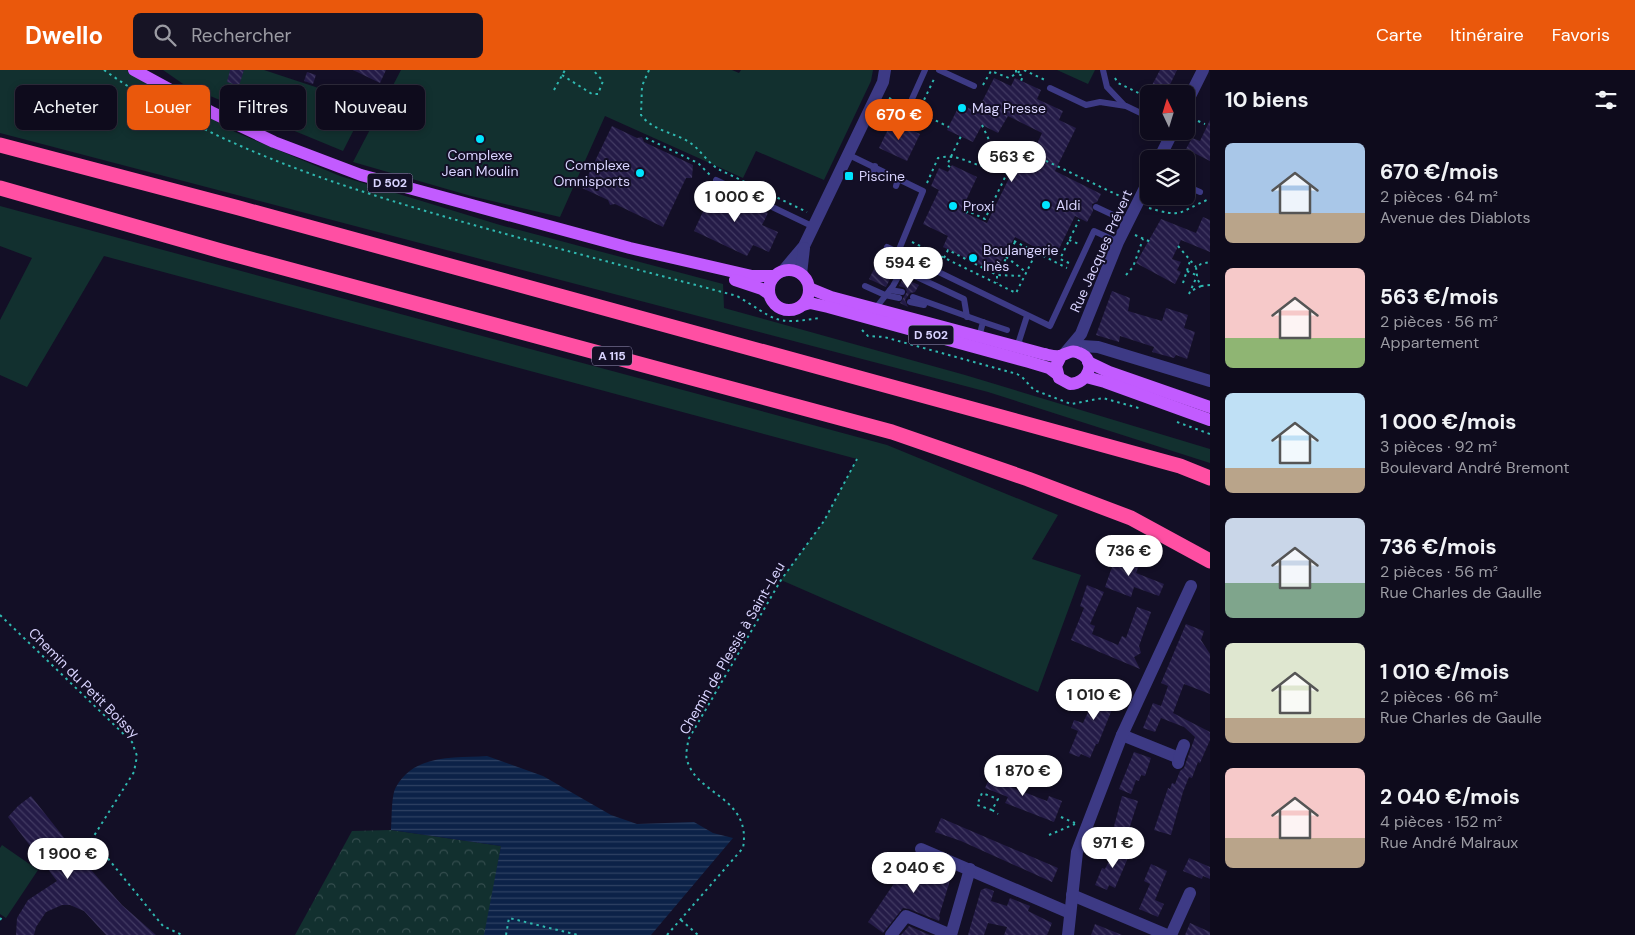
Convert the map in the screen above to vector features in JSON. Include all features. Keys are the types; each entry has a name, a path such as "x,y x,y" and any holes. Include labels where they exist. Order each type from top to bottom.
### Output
{"highway":[{"path":"0,145 944,400 1180,466 1210,478"},
{"name":"A 115","path":"0,188 221,251 892,432 1131,518 1210,560"}],"main road":[{"name":"D 502","path":"134,70 160,85"},
{"name":"D 502","path":"141,70 161,85"},
{"name":"D 502","path":"210,110 266,138 343,168 397,186 630,248 752,276 779,274"},
{"name":"D 502","path":"630,248 748,284 769,294"},
{"path":"791,270 801,274 809,288 807,299 803,305 791,310 784,310 774,303 769,294 770,286 779,274 791,270"},
{"name":"D 502","path":"809,288 831,297 979,337 1022,348 1063,354"},
{"name":"D 502","path":"803,305 814,304 828,307 1029,362 1049,368 1057,374"},
{"path":"1084,350 1089,369 1086,377 1079,383 1070,384 1062,381 1057,374 1057,362 1063,354 1084,350"},
{"path":"1084,350 1109,372 1210,407"},
{"path":"1086,377 1105,382 1210,420"}],"street":[{"path":"1195,87 1204,70"},
{"path":"779,274 804,246 849,155 878,93 886,71"},
{"name":"Rue Jacques Prévert","path":"1063,354 1084,350 1118,242 1140,198"},
{"path":"801,274 804,246"},
{"path":"1084,350 1098,347 1210,381"},
{"path":"1068,935 1081,826 1191,586"},
{"path":"1122,735 1178,761 1184,745"},
{"path":"921,849 1070,913"},
{"path":"892,935 906,916 951,935 970,869"},
{"path":"1072,895 1169,935 1190,893"}],"lane":[{"path":"912,99 925,70"},
{"path":"939,70 974,86"},
{"path":"1104,70 1107,87 1125,106"},
{"path":"1052,89 1086,105 1100,102 1125,106 1140,113"},
{"path":"849,155 923,191 898,252"},
{"path":"872,175 875,166"},
{"path":"896,186 899,178"},
{"path":"716,180 816,223"},
{"path":"1195,190 1200,192"},
{"path":"1096,208 1126,226"},
{"path":"887,247 1050,326 1094,231 1118,242"},
{"path":"876,309 902,270 964,300 966,317"},
{"path":"865,286 901,295"},
{"path":"912,300 1007,330"},
{"path":"1022,348 1019,341 1027,316"},
{"path":"979,337 983,322"}],"path":[{"path":"104,70 149,98 215,134 330,182 499,233 737,296 769,317 786,322 825,319"},
{"path":"554,90 565,70"},
{"path":"562,75 592,94 598,94 603,81 593,70"},
{"path":"649,70 642,86 640,115 644,120 691,143 707,162 816,223"},
{"path":"910,129 939,70"},
{"path":"974,86 981,89 991,71 1009,78 1016,71 1023,70 1056,85 1052,89"},
{"path":"1016,71 1023,76 1021,81"},
{"path":"1114,75 1118,83 1140,94"},
{"path":"878,93 949,126"},
{"path":"1195,120 1205,124"},
{"path":"982,125 998,159 1010,165"},
{"path":"950,167 947,165 961,136"},
{"path":"646,138 698,163 716,180"},
{"path":"966,214 968,211 985,219 1019,148 1032,154"},
{"path":"923,191 938,158 951,156 981,167 998,168 1010,165"},
{"path":"1040,158 1137,204 1174,215 1186,212 1207,200"},
{"path":"1077,269 1060,259 1078,220"},
{"path":"1126,226 1143,239 1151,242"},
{"path":"904,237 1016,292 1036,253"},
{"path":"1126,275 1133,268 1143,239"},
{"path":"997,283 997,275 1015,241 1036,253 1077,269"},
{"path":"1178,246 1196,267 1197,277 1201,286"},
{"path":"944,258 948,250 997,275 1024,276"},
{"path":"1006,257 1026,272"},
{"path":"1183,282 1190,261"},
{"path":"1196,267 1210,262"},
{"path":"1187,271 1197,277"},
{"path":"1189,294 1197,277"},
{"path":"1191,291 1201,286 1210,285"},
{"path":"861,329 868,336 884,337 1017,374 1022,376 1034,390 1071,404 1102,398 1148,411"},
{"path":"1172,419 1210,434"},
{"name":"Chemin de Plessis à Saint-Leu","path":"667,935 743,848 743,826 739,815 693,772 686,759 688,740 781,580 824,521 857,459"},
{"name":"Chemin du Petit Boissy","path":"0,615 132,742 137,756 134,772 92,839 164,926 182,935"},
{"path":"992,810 998,799 982,793 977,805 998,814"},
{"path":"1061,817 1081,826"},
{"path":"1049,835 1081,826"},
{"path":"0,920 2,916"},
{"path":"506,935 509,918 578,935"},
{"path":"681,919 698,935"}],"green space":[{"path":"0,70 127,70 153,85 127,85 127,130 210,130 210,118 220,123 220,130 232,130 340,176 500,225 723,284 724,308 965,375 1210,449 1210,463 988,392 0,133"},
{"path":"163,70 264,70 316,87 316,130 354,130 343,151 292,130 306,130 306,85 220,85 220,100 210,96 210,85 185,85"},
{"path":"401,70 732,70 739,73 741,70 873,70 871,81 824,180 756,151 743,178 605,116 560,217 471,196 353,162 370,130 425,130 425,85 393,85"},
{"path":"1057,70 1095,70 1088,84"},
{"path":"0,206 887,445 1058,515 1032,559 1081,575 1038,692 781,580 824,521 857,459 104,256 27,387 0,375 0,320 32,258 0,246"},
{"path":"391,830 501,846 486,935 295,935 352,831"},
{"path":"2,845 38,870 6,918 0,914 0,848"}],"water":[{"path":"487,756 543,776 611,815 637,824 694,822 713,833 733,838 651,935 484,935 501,846 391,830 394,791 404,776 413,769 424,763 436,760"}],"building":[{"path":"230,70 244,70 239,85 227,82"},
{"path":"353,70 386,70 380,83"},
{"path":"1160,70 1177,70 1170,85 1152,85"},
{"path":"307,72 316,75 313,84 304,81"},
{"path":"994,78 1011,86 1015,78 1041,90 1037,99 1063,111 1059,120 1076,128 1055,171 1101,194 1097,202 1092,204 1093,211 1087,222 1075,216 1055,257 1015,237 995,272 943,247 948,236 923,224 939,190 931,186 939,168 948,172 952,165 977,177 961,211 987,223 1021,154 1030,159 1042,133 1008,116 998,133 982,125 973,142 947,130 960,104 977,112"},
{"path":"1210,120 1210,161 1195,154 1195,150 1186,149 1191,140 1200,141"},
{"path":"892,121 920,134 907,161 879,148"},
{"name":"Complexe Omnisports","path":"612,126 637,138 642,137 644,142 693,165 692,178 686,178 663,227 615,204 610,205 608,200 582,188"},
{"path":"712,186 768,213 762,225 778,232 769,252 753,245 747,256 694,231 706,205 703,204"},
{"path":"1203,217 1210,220 1210,252 1181,240 1172,259 1181,262 1177,270 1181,272 1175,284 1136,263 1161,219 1196,233"},
{"path":"881,255 898,263 886,287 869,279"},
{"path":"903,278 919,285 915,292 910,293 905,300 908,307 900,303 907,292 905,288 899,286"},
{"path":"1112,291 1130,298 1128,311 1162,321 1166,308 1188,315 1184,328 1195,332 1187,359 1176,355 1174,358 1152,352 1154,347 1120,336 1119,342 1096,335"},
{"path":"1109,552 1140,563 1136,573 1164,584 1159,596 1134,587 1131,597 1105,587 1112,567 1104,565"},
{"path":"1087,585 1104,592 1090,624 1095,626 1092,634 1118,645 1122,636 1126,638 1137,607 1151,612 1139,646 1141,653 1134,657 1140,669 1071,640 1084,608 1080,606"},
{"path":"1186,624 1204,631 1201,640 1210,654 1210,694 1184,684 1173,713 1210,732 1210,740 1192,778 1189,777 1171,835 1154,830 1168,788 1170,789 1172,783 1175,784 1180,771 1184,768 1195,737 1184,727 1161,718 1155,732 1143,728 1153,703 1161,706 1168,686 1161,683"},
{"path":"1097,682 1119,692 1098,744 1096,744 1090,758 1081,754 1079,757 1069,753 1078,731 1071,728 1074,720 1083,723 1094,699 1091,698"},
{"path":"1134,752 1151,758 1145,776 1141,775 1139,781 1136,780 1131,794 1119,789"},
{"path":"994,767 1011,773 1006,785 1047,801 1049,796 1062,801 1054,822 1005,803 1008,797 985,788"},
{"path":"31,796 77,854 122,905 156,935 106,935 84,911 70,905 62,905 46,912 36,927 34,935 16,935 17,918 28,900 57,881 8,817"},
{"path":"1122,796 1138,801 1126,839 1112,834"},
{"path":"941,818 1058,868 1052,882 961,841 935,832"},
{"path":"1117,845 1131,851 1115,888 1109,885 1107,890 1095,885 1102,868 1105,869"},
{"path":"913,858 952,874 939,921 903,908 883,933 868,922 901,873 905,874"},
{"path":"1189,858 1210,867 1210,879 1203,876 1202,879 1183,871"},
{"path":"1151,864 1167,871 1155,900 1164,904 1158,917 1139,909 1150,884 1144,881"},
{"path":"986,888 994,891 991,901 1007,906 1010,898 1030,906 1028,911 1052,923 1047,935 1004,935 1007,927 988,923 984,935 968,935 981,890"},
{"path":"1190,923 1210,932 1210,935 1185,935"},
{"path":"1095,924 1122,935 1091,935"},
{"path":"909,926 930,935 901,935"}],"place":[{"name":"Mag Presse","path":"962,108"},
{"name":"Complexe Jean Moulin","path":"480,139"},
{"name":"Complexe Omnisports","path":"640,173"},
{"name":"Piscine","path":"849,176"},
{"name":"Aldi","path":"1046,205"},
{"name":"Proxi","path":"953,206"},
{"name":"Boulangerie Inès","path":"973,258"}]}
